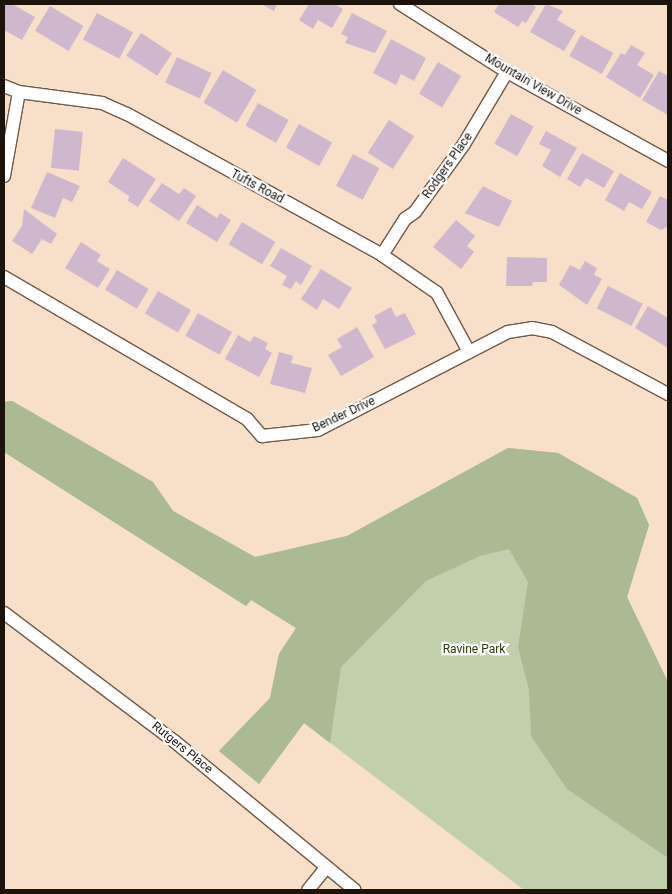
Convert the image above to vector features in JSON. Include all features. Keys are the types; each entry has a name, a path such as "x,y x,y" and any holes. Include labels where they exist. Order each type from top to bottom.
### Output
{"street":[{"name":"Mountain View Drive","path":"400,4 507,72 668,161"},
{"name":"Rodgers Place","path":"382,255 405,219 415,212 464,144 507,72"},
{"name":"Tufts Road","path":"4,86 19,92 102,103 127,114 382,255 437,293 469,352"},
{"path":"4,176 19,92"},
{"name":"Bender Drive","path":"4,277 247,419 262,436 318,430 508,332 532,328 552,332 668,394"},
{"name":"Rutgers Place","path":"4,613 174,741 355,890"},
{"path":"308,890 326,868"}],"green space":[{"name":"Ravine Park","path":"12,401 153,482 173,511 255,557 347,536 508,448 558,453 637,498 649,525 627,597 668,682 668,890 524,890 304,723 259,784 219,751 270,698 279,654 296,628 251,600 246,606 4,452 4,402"},
{"name":"Ravine Park","path":"12,401 153,482 173,511 255,557 347,536 508,448 558,453 637,498 649,525 627,597 668,682 668,858 567,789 531,736 529,690 518,647 528,582 509,549 480,556 426,581 341,667 330,743 304,723 259,784 219,751 270,698 279,654 296,628 251,600 246,606 4,452 4,402"}],"building":[{"path":"4,4 12,4 35,17 22,40 4,30"},
{"path":"261,4 277,4 274,11"},
{"path":"309,4 334,4 343,9 332,28 318,20 313,29 299,20"},
{"path":"499,4 532,4 536,7 526,23 522,21 518,27 494,12"},
{"path":"546,4 563,11 557,20 576,31 564,51 530,32"},
{"path":"50,6 83,26 68,51 35,31"},
{"path":"97,13 133,32 119,59 83,39"},
{"path":"352,13 387,31 375,53 345,43 348,37 341,34"},
{"path":"141,33 172,53 157,76 126,56"},
{"path":"581,35 613,53 602,74 569,56"},
{"path":"391,39 426,58 414,81 401,74 396,85 373,73"},
{"path":"631,45 645,53 637,65 654,75 640,98 606,77 621,53 625,55"},
{"path":"177,57 211,73 200,98 165,82"},
{"path":"438,62 461,76 442,108 419,94"},
{"path":"223,70 256,90 237,123 203,103"},
{"path":"659,71 668,76 668,115 642,100"},
{"path":"258,103 289,120 276,143 245,126"},
{"path":"511,114 534,127 517,156 495,144"},
{"path":"389,120 414,136 393,169 368,153"},
{"path":"299,124 332,142 319,166 286,148"},
{"path":"55,129 83,132 79,171 51,168"},
{"path":"546,131 577,148 560,177 542,166 551,150 539,144"},
{"path":"582,153 614,171 604,188 586,178 580,187 567,179"},
{"path":"353,154 379,168 363,200 336,186"},
{"path":"123,158 156,179 138,207 128,201 129,196 108,182"},
{"path":"47,172 80,186 72,202 63,198 55,218 31,208"},
{"path":"620,173 652,192 642,209 629,202 624,211 605,200"},
{"path":"162,183 179,194 184,188 196,196 179,221 149,201"},
{"path":"483,186 512,201 499,227 465,213"},
{"path":"660,196 668,200 668,226 661,230 646,222"},
{"path":"197,205 217,218 220,213 231,220 217,242 186,223"},
{"path":"24,209 57,234 51,244 42,239 32,254 12,241 22,226"},
{"path":"456,220 475,236 467,246 474,252 461,269 433,247"},
{"path":"242,222 275,242 262,264 229,244"},
{"path":"81,242 101,255 97,261 110,269 98,288 65,268"},
{"path":"281,248 312,266 301,285 296,281 291,289 282,285 287,276 270,266"},
{"path":"507,257 547,258 547,282 533,282 532,286 506,286"},
{"path":"585,261 597,268 594,275 602,279 587,305 559,285 570,265 580,270"},
{"path":"321,269 352,288 339,309 323,299 317,310 301,299"},
{"path":"117,270 149,289 137,309 105,290"},
{"path":"608,286 643,304 631,326 597,308"},
{"path":"158,291 191,310 178,333 145,314"},
{"path":"648,306 668,318 668,348 635,328"},
{"path":"391,307 396,317 405,313 416,334 385,349 372,325 377,322 374,316"},
{"path":"198,313 232,332 220,355 185,336"},
{"path":"357,327 374,357 341,376 328,355 342,347 337,339"},
{"path":"238,335 250,342 254,336 268,343 265,349 272,353 259,377 225,359"},
{"path":"279,352 293,356 291,363 312,368 305,393 270,384"}]}
